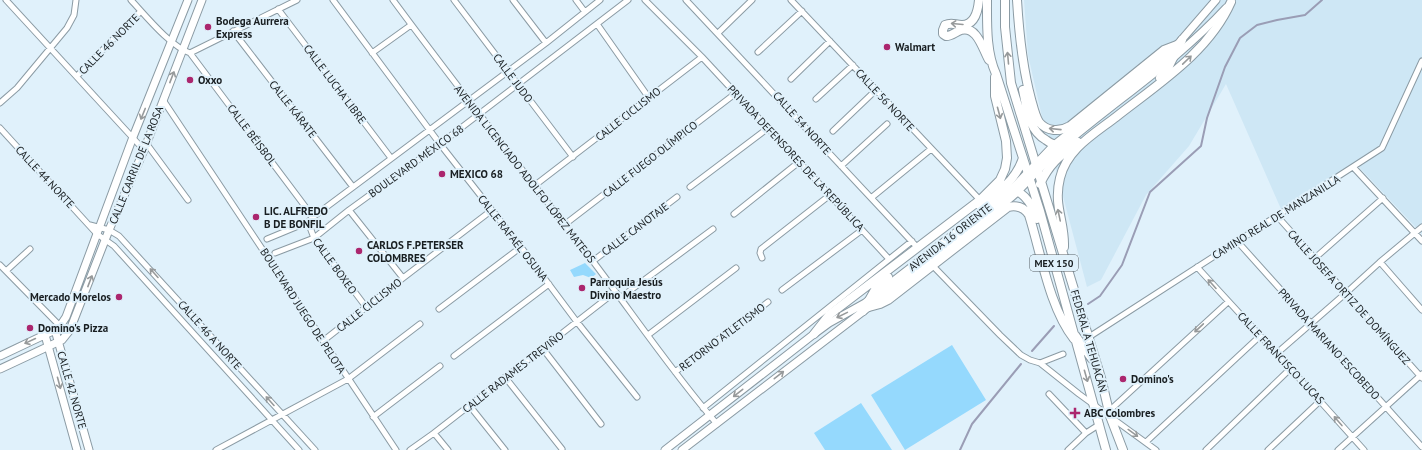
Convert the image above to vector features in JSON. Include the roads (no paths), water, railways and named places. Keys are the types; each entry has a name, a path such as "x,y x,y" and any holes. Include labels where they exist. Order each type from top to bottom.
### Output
{"main road":[{"name":"CALLE CARRIL DE LA ROSA","path":"57,328 66,317 133,137 188,0"},
{"name":"CALLE CARRIL DE LA ROSA","path":"70,330 109,230 145,146 202,0"},
{"path":"979,0 974,20 969,24 961,25 951,23 945,25 943,34 946,36 951,36 960,30 966,30 978,36 991,63"},
{"name":"MEX 150","path":"987,0 987,27 991,63 996,74 1028,175"},
{"name":"MEX 150","path":"1005,0 1005,27 1011,83 1036,167"},
{"path":"1012,0 1019,68 1031,123 1038,134 1054,145 1063,146"},
{"path":"1017,0 1022,52 1032,103 1039,122 1044,127 1052,130 1063,130 1070,126 1164,50 1179,42"},
{"name":"AVENIDA 16 ORIENTE","path":"682,450 867,306 930,260 1028,175 1054,145 1150,69 1179,42 1216,0"},
{"path":"1063,254 1064,236 1057,207 1057,196 1060,177 1070,157 1087,139 1170,74 1199,48 1222,20 1232,1"},
{"name":"AVENIDA 16 ORIENTE","path":"1036,167 1159,70 1214,21 1232,1"},
{"path":"1036,198 1041,182 1049,167 1061,154 1157,81 1167,70 1179,42"},
{"path":"814,334 829,315 915,244 939,238 1000,180 1005,169 1007,158 1006,140 995,96 994,82 996,74"},
{"path":"867,306 882,281 939,238 1011,189 1015,174 1023,158 1026,134"},
{"name":"FEDERAL A TEHUACÁN","path":"1036,167 1089,337 1110,414 1123,450"},
{"name":"FEDERAL A TEHUACÁN","path":"1028,175 1036,198 1106,450"},
{"path":"987,194 994,190 1011,189 1027,199 1035,215 1060,297 1075,338"},
{"path":"867,306 880,304 888,300 1008,207 1014,206 1021,208 1029,215 1058,308 1067,329 1088,352 1101,378"},
{"name":"AVENIDA 16 ORIENTE","path":"665,450 828,323 852,311 867,306"},
{"path":"0,356 57,328"},
{"name":"CALLE 42 NORTE","path":"57,328 59,341 89,450"},
{"path":"0,369 59,341 66,337 70,330"},
{"name":"CALLE 42 NORTE","path":"45,335 77,450"},
{"path":"1100,424 1112,428 1117,434"}],"street":[{"path":"6,0 133,137 145,146 188,200"},
{"path":"0,103 17,88 67,28 74,15 76,0"},
{"path":"131,0 172,42 182,50 190,53 297,0"},
{"name":"CALLE RAFAÉL OSUNA","path":"333,0 440,144 521,247 577,322 637,397"},
{"name":"AVENIDA LICENCIADO ADOLFO LÓPEZ MATEOS","path":"393,0 534,186 593,261 675,372 717,424"},
{"name":"CALLE JUDO","path":"454,0 573,157"},
{"path":"514,0 546,43"},
{"path":"576,0 585,12"},
{"name":"BOULEVARD MÉXICO 68","path":"267,239 308,222 391,158 546,43 600,0"},
{"name":"BOULEVARD MÉXICO 68","path":"275,253 314,238 628,0"},
{"name":"PRIVADA DEFENSORES DE LA REPÚBLICA","path":"645,0 736,93 889,259"},
{"path":"718,33 752,0"},
{"name":"CALLE 56 NORTE","path":"791,0 980,200"},
{"name":"CALLE 54 NORTE","path":"688,1 915,244"},
{"name":"CALLE LUCHA LIBRE","path":"278,9 391,158"},
{"name":"CALLE 46 NORTE","path":"77,76 142,11"},
{"path":"758,52 802,11"},
{"path":"596,24 649,98"},
{"path":"372,53 411,25"},
{"name":"CALLE KÁRATE","path":"233,32 353,187"},
{"path":"791,79 830,41"},
{"name":"CALLE BÉISBOL","path":"190,53 313,217"},
{"name":"CALLE CICLISMO","path":"534,186 702,57"},
{"name":"CAMINO REAL DE MANZANILLA","path":"1089,337 1237,241 1354,168 1382,148 1422,61"},
{"path":"816,99 852,65"},
{"path":"833,131 876,90"},
{"name":"CALLE FUEGO OLÍMPICO","path":"564,225 736,93"},
{"name":"BOULEVARD JUEGO DE PELOTA","path":"163,100 396,450"},
{"path":"841,166 887,124"},
{"name":"CALLE 44 NORTE","path":"0,128 90,225 98,230"},
{"path":"690,187 768,128"},
{"path":"871,198 931,149"},
{"path":"734,214 799,162"},
{"path":"1354,168 1422,240"},
{"path":"762,258 760,253 761,249 830,195"},
{"name":"CALLE CANOTAJE","path":"593,261 677,197"},
{"path":"1315,258 1382,198"},
{"path":"349,210 403,278"},
{"name":"CALLE CICLISMO","path":"323,341 492,210"},
{"name":"CALLE JOSEFA ORTIZ DE DOMÍNGUEZ","path":"1277,216 1421,376"},
{"name":"CALLE BOXEO","path":"308,222 314,238 366,308"},
{"path":"1276,354 1422,227"},
{"path":"620,298 713,229"},
{"name":"CALLE 46 A NORTE","path":"98,230 109,230 119,236 315,450"},
{"name":"CALLE 46 A NORTE","path":"98,230 299,450"},
{"path":"782,290 862,230"},
{"name":"PRIVADA MARIANO ESCOBEDO","path":"1237,241 1422,447"},
{"path":"703,408 889,259 915,244"},
{"path":"439,309 521,247"},
{"path":"6,271 30,249"},
{"path":"1380,262 1422,310"},
{"path":"0,265 57,328 70,330"},
{"path":"933,266 1021,355 1040,363 1156,450"},
{"name":"CALLE FRANCISCO LUCAS","path":"1197,267 1364,450"},
{"path":"648,335 736,268"},
{"path":"454,356 549,284"},
{"path":"162,299 171,292"},
{"name":"CALLE RADAMES TREVIÑO","path":"410,450 615,292"},
{"name":"RETORNO ATLETISMO","path":"675,372 768,302"},
{"path":"1110,414 1228,302"},
{"path":"216,450 348,379 420,324"},
{"path":"1146,442 1260,336"},
{"path":"542,349 601,424"},
{"path":"1040,363 1063,354"},
{"path":"224,367 233,360"},
{"path":"373,417 440,366"},
{"path":"1206,450 1290,369"},
{"path":"1338,450 1421,376"},
{"path":"506,377 562,449"},
{"path":"1049,394 1086,432"},
{"path":"1268,450 1320,401"},
{"path":"469,405 505,450"},
{"path":"1068,450 1086,432 1100,424"},
{"path":"434,432 448,450"}],"waterway":[{"path":"1088,304 1100,296 1122,265 1150,192 1201,146 1207,118 1225,67 1240,38 1257,25 1305,15 1322,0"},
{"path":"1032,351 1054,326"},
{"path":"960,450 972,424 1021,364"}],"place":[{"name":"Bodega Aurrera Express","path":"208,27"},
{"name":"Walmart","path":"887,47"},
{"name":"Oxxo","path":"190,80"},
{"name":"MEXICO 68","path":"442,174"},
{"name":"LIC. ALFREDO B DE BONFIL","path":"256,217"},
{"name":"CARLOS F.PETERSER COLOMBRES","path":"359,251"},
{"name":"Parroquia Jesús Divino Maestro","path":"582,288"},
{"name":"Mercado Morelos","path":"119,297"},
{"name":"Domino's Pizza","path":"30,328"},
{"name":"Domino's","path":"1123,379"},
{"name":"ABC Colombres","path":"1075,413"}]}
